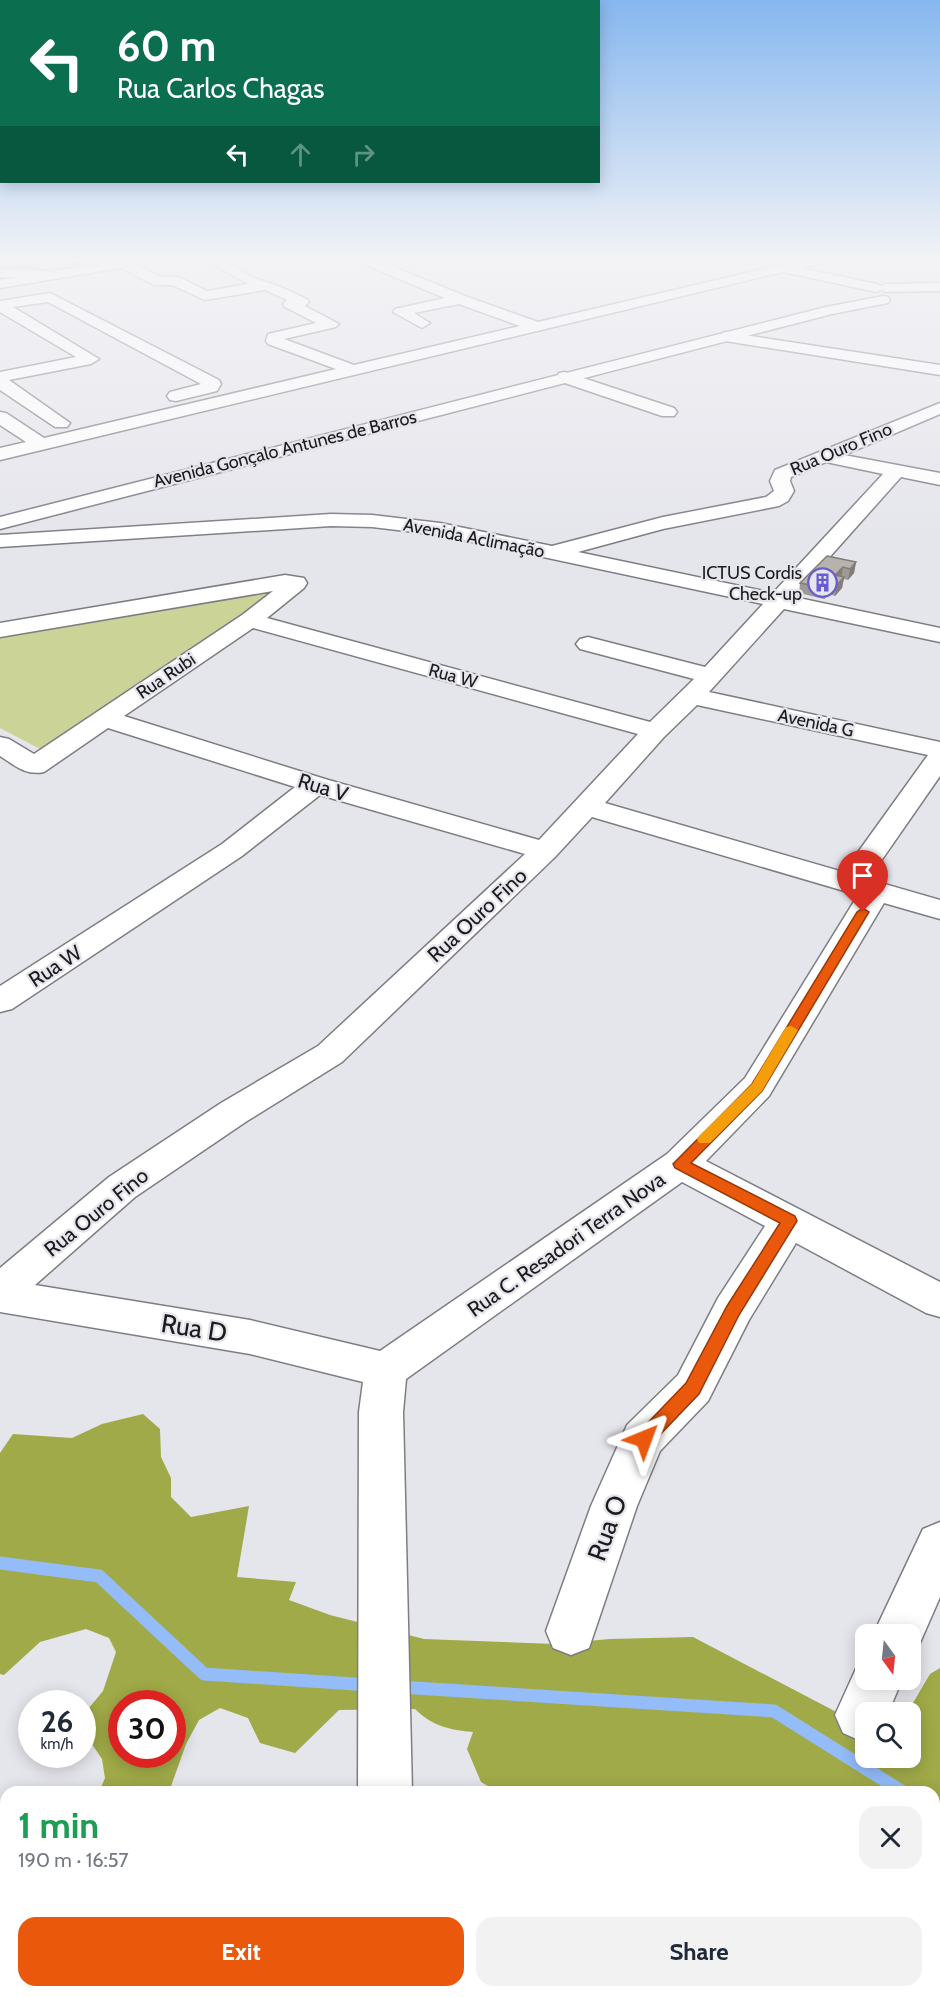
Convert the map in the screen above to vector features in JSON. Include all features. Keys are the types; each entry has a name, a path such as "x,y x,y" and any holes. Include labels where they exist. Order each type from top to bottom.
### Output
{"street":[{"path":"0,380 92,359 86,355"},
{"path":"159,355 213,384 211,387 169,398 186,410"},
{"path":"314,355 353,370"},
{"path":"0,454 414,355"},
{"name":"Avenida Gonçalo Antunes de Barros","path":"0,523 652,355"},
{"path":"844,355 940,370"},
{"path":"565,377 668,412"},
{"path":"0,380 61,423"},
{"name":"Rua Ouro Fino","path":"554,553 603,537 667,521 772,502 781,497 784,491 780,481 783,474 940,408"},
{"path":"0,417 41,444"},
{"path":"822,456 940,479"},
{"name":"Rua Ouro Fino","path":"0,1294 122,1188 234,1112 330,1054 545,851 701,686 896,471"},
{"name":"Avenida Aclimação","path":"0,541 331,520 372,521 440,529 940,635"},
{"name":"Rua Rubi","path":"0,630 285,582 293,582 296,585 250,620 34,766 0,745"},
{"name":"Rua W","path":"250,620 656,731"},
{"name":"Avenida G","path":"588,644 701,686 940,750"},
{"name":"Rua V","path":"103,718 315,785 545,851"},
{"path":"871,855 940,757"},
{"name":"Rua W","path":"0,1001 232,850 315,785"},
{"path":"586,806 940,910"},
{"name":"Rua C. Resadori Terra Nova","path":"386,1370 680,1164 757,1087 875,892"},
{"path":"680,1164 940,1301"},
{"name":"Rua O","path":"571,1630 614,1506 644,1439 693,1388 733,1310 789,1221"},
{"name":"Rua D","path":"0,1294 250,1337 386,1370"},
{"path":"385,1782 381,1412 386,1370"},
{"path":"903,1624 940,1544"}],"green space":[{"path":"289,585 46,752 0,728 0,633"},
{"path":"143,1414 160,1429 161,1457 171,1478 171,1497 191,1517 249,1506 237,1577 296,1582 289,1600 330,1615 424,1639 555,1644 610,1639 693,1637 855,1722 855,1768 921,1768 921,1702 913,1702 930,1674 940,1668 940,1786 488,1786 481,1782 467,1749 473,1732 442,1726 421,1715 415,1709 339,1710 295,1753 260,1743 248,1718 220,1708 199,1720 186,1744 186,1690 108,1690 108,1768 178,1768 171,1786 102,1786 105,1778 102,1759 96,1750 96,1699 103,1691 116,1652 109,1638 86,1629 40,1642 4,1675 0,1674 0,1453 13,1434 72,1438 102,1424"}],"building":[{"path":"827,556 856,562 850,569 843,567 835,575 844,577 837,585 831,583 826,588 800,583"}],"waterway":[{"path":"0,1563 99,1576 204,1674 369,1685"},
{"path":"400,1687 774,1711 893,1786"}],"slow traffic":[{"path":"705,1139 757,1087 791,1030"}],"place":[{"name":"ICTUS Cordis Check-up","path":"823,583"}],"route":[{"path":"644,1439 693,1388 733,1310 789,1221 680,1164 757,1087 863,912"}]}
